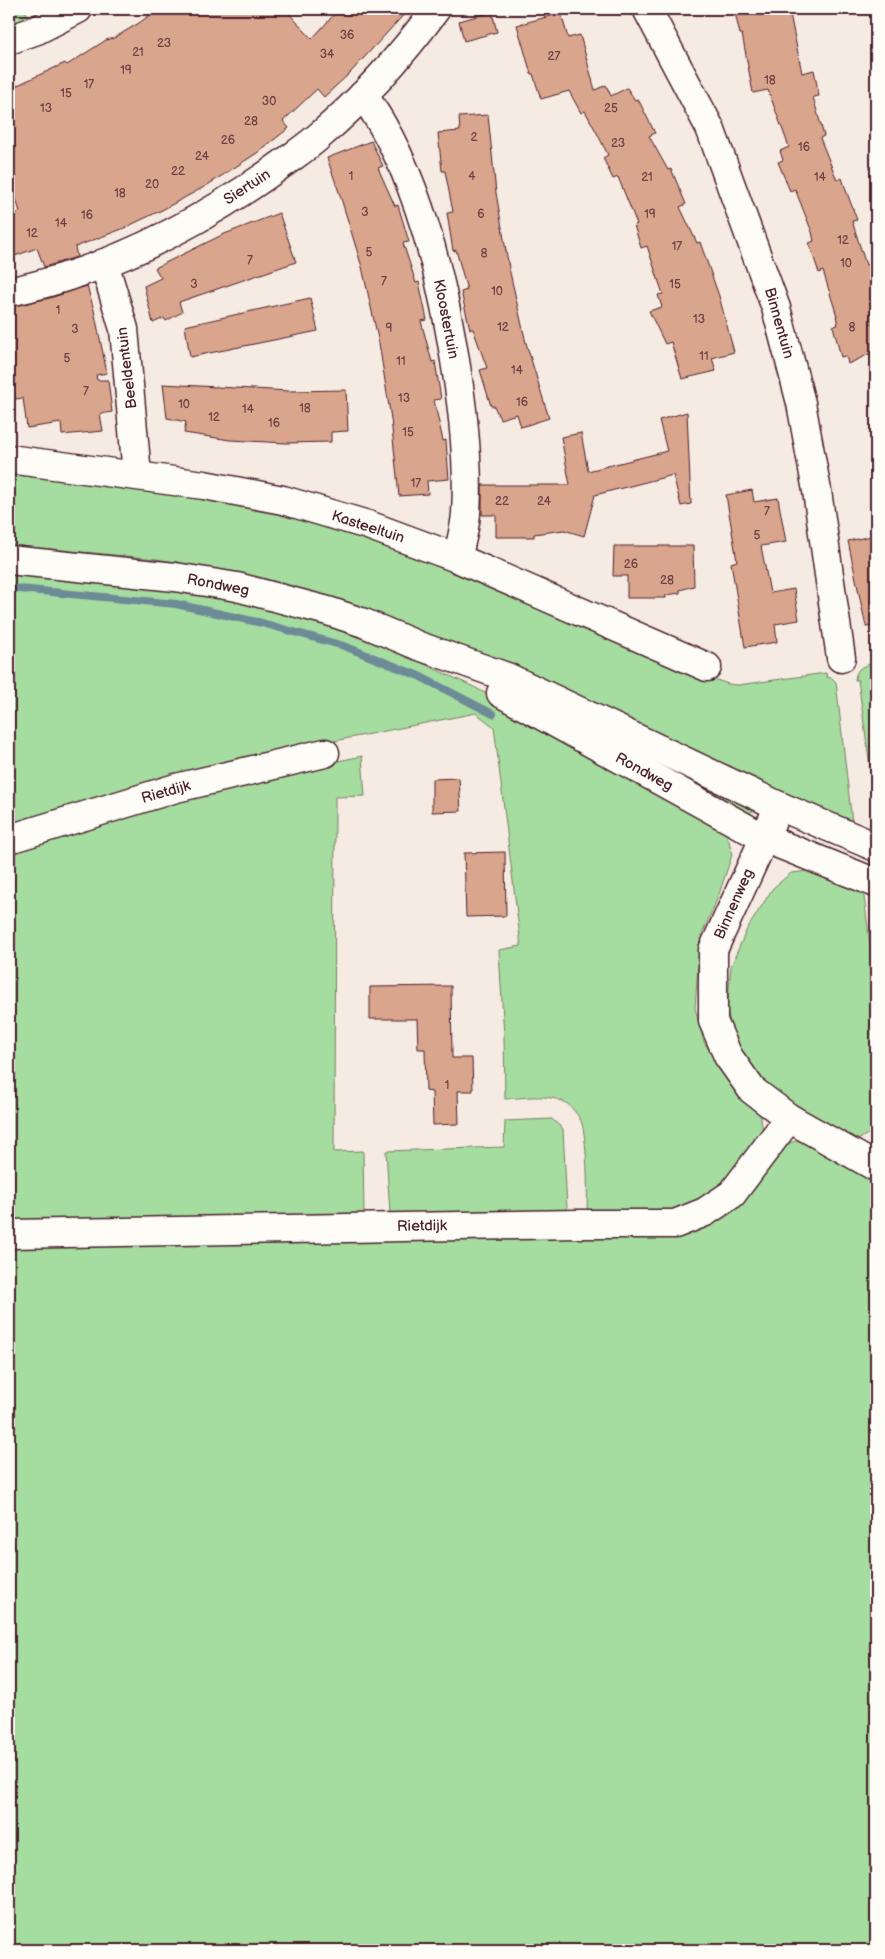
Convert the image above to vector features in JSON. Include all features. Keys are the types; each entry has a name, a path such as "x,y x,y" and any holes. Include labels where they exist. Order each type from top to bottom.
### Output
{"street":[{"path":"9,40 37,30 78,9"},
{"name":"Siertuin","path":"9,292 28,288 104,263 184,226 257,182 318,138 363,95 416,36 436,9"},
{"name":"Binnentuin","path":"647,9 710,128 776,308 801,403 817,491 841,658"},
{"name":"Kloostertuin","path":"363,95 379,116 411,185 432,252 451,337 462,407 466,474 466,513 458,558"},
{"name":"Beeldentuin","path":"104,263 124,329 137,475"},
{"name":"Kasteeltuin","path":"9,459 204,485 283,500 368,525 458,558 707,667"},
{"name":"Rondweg","path":"9,560 175,577 237,587 346,617 419,646 507,677 780,806 876,847"},
{"name":"Rondweg","path":"419,646 764,838 876,883"},
{"name":"Rietdijk","path":"9,839 176,788 325,753"},
{"name":"Binnenweg","path":"780,806 713,950 713,1022 728,1056 752,1090 789,1118 875,1165"},
{"name":"Rietdijk","path":"9,1234 568,1224 675,1224 705,1212 732,1194 789,1118"}],"green space":[{"path":"9,9 25,9 29,19 9,27"},
{"path":"9,468 273,506 438,554 708,677 728,684 738,685 826,673 827,677 832,678 836,682 853,831 443,641 334,599 228,571 157,559 9,545"},
{"path":"9,574 198,593 275,610 336,629 407,656 472,686 558,732 725,831 732,855 718,897 700,939 695,1008 704,1042 720,1068 760,1111 763,1133 732,1181 674,1215 587,1211 585,1138 581,1121 577,1114 566,1103 552,1098 505,1099 499,950 521,946 494,727 476,713 289,750 9,831"},
{"path":"876,663 875,778 871,774 858,680 855,680 857,672 861,667"},
{"path":"592,732 756,804 749,816"},
{"path":"362,756 365,796 335,797 334,1152 363,1151 364,1214 356,1222 9,1225 9,851 240,782"},
{"path":"817,870 863,889 876,991 876,1129 856,1141 786,1100 748,1065 736,1044 727,1010 731,966 747,929 773,888 791,873"},
{"path":"552,1119 563,1129 567,1209 557,1218 397,1221 390,1213 386,1151 504,1147 505,1121"},
{"path":"801,1140 856,1168 876,1188 876,1950 9,1950 9,1243 663,1233 780,1145"}],"building":[{"path":"158,9 285,9 312,39 339,9 409,9 350,73 324,97 317,89 283,121 289,128 257,153 206,186 122,229 75,247 77,257 44,267 37,248 9,258 9,215 20,212 10,179 14,178 9,163 9,89 65,63 67,65 106,40 114,38 139,23"},
{"path":"734,9 789,9 802,73 814,70 819,96 813,97 824,136 820,138 837,180 842,178 857,220 852,221 866,265 871,264 876,281 876,351 848,364 846,356 841,357 833,326 838,325 837,316 823,271 819,273 809,243 814,241 812,232 795,189 790,191 778,162 783,160 780,151 789,147 768,90 753,93 742,34 740,34"},
{"path":"492,12 497,32 464,41 459,21"},
{"path":"561,13 568,38 580,35 595,90 606,85 611,96 627,88 635,100 638,99 655,133 649,136 668,170 671,169 686,204 680,207 697,243 700,242 719,296 734,352 712,358 716,371 682,379 671,342 665,344 649,311 662,307 658,295 663,294 647,246 641,248 634,225 637,224 618,177 613,179 603,158 608,155 597,133 585,111 581,113 569,91 541,99 533,74 531,74 517,25"},
{"path":"488,115 496,193 509,268 526,343 549,418 521,427 517,414 500,419 494,406 491,406 480,370 487,368 473,329 470,329 461,292 467,290 456,250 453,251 447,213 453,212 445,171 442,171 438,133 460,131 459,117"},
{"path":"371,141 383,166 378,168 395,206 398,205 409,242 403,243 416,283 419,282 427,320 421,321 432,362 435,361 441,399 434,400 443,441 446,440 449,479 427,481 428,494 399,496 391,419 379,343 362,267 327,158"},
{"path":"279,213 296,262 179,302 182,312 166,321 164,318 153,323 144,286 161,278 155,268 222,235"},
{"path":"87,286 107,373 96,375 97,380 108,380 112,412 100,414 103,431 62,435 61,423 27,428 23,398 9,400 9,307 50,298"},
{"path":"310,298 318,331 190,357 185,326"},
{"path":"163,384 289,391 346,390 348,431 331,432 331,442 286,443 230,440 184,433 186,422 167,418"},
{"path":"687,412 691,504 681,506 673,475 595,495 584,536 564,530 534,534 534,537 496,537 496,515 482,515 482,485 570,485 561,437 581,433 588,471 667,451 659,420"},
{"path":"752,490 754,502 778,498 786,542 761,546 770,593 794,589 799,620 775,624 777,642 745,647 731,563 737,561 726,495"},
{"path":"876,535 876,626 866,627 848,541"},
{"path":"614,546 693,546 694,586 680,590 680,593 666,595 666,598 627,598 627,576 613,576"},
{"path":"459,778 461,811 432,812 432,779"},
{"path":"505,852 506,916 466,917 464,853"},
{"path":"451,986 452,1058 472,1058 473,1091 458,1091 459,1124 433,1125 432,1092 426,1091 425,1049 418,1049 417,1019 370,1019 370,987"}],"waterway":[{"path":"9,588 176,604 262,623 344,646 419,676 493,714"}]}
